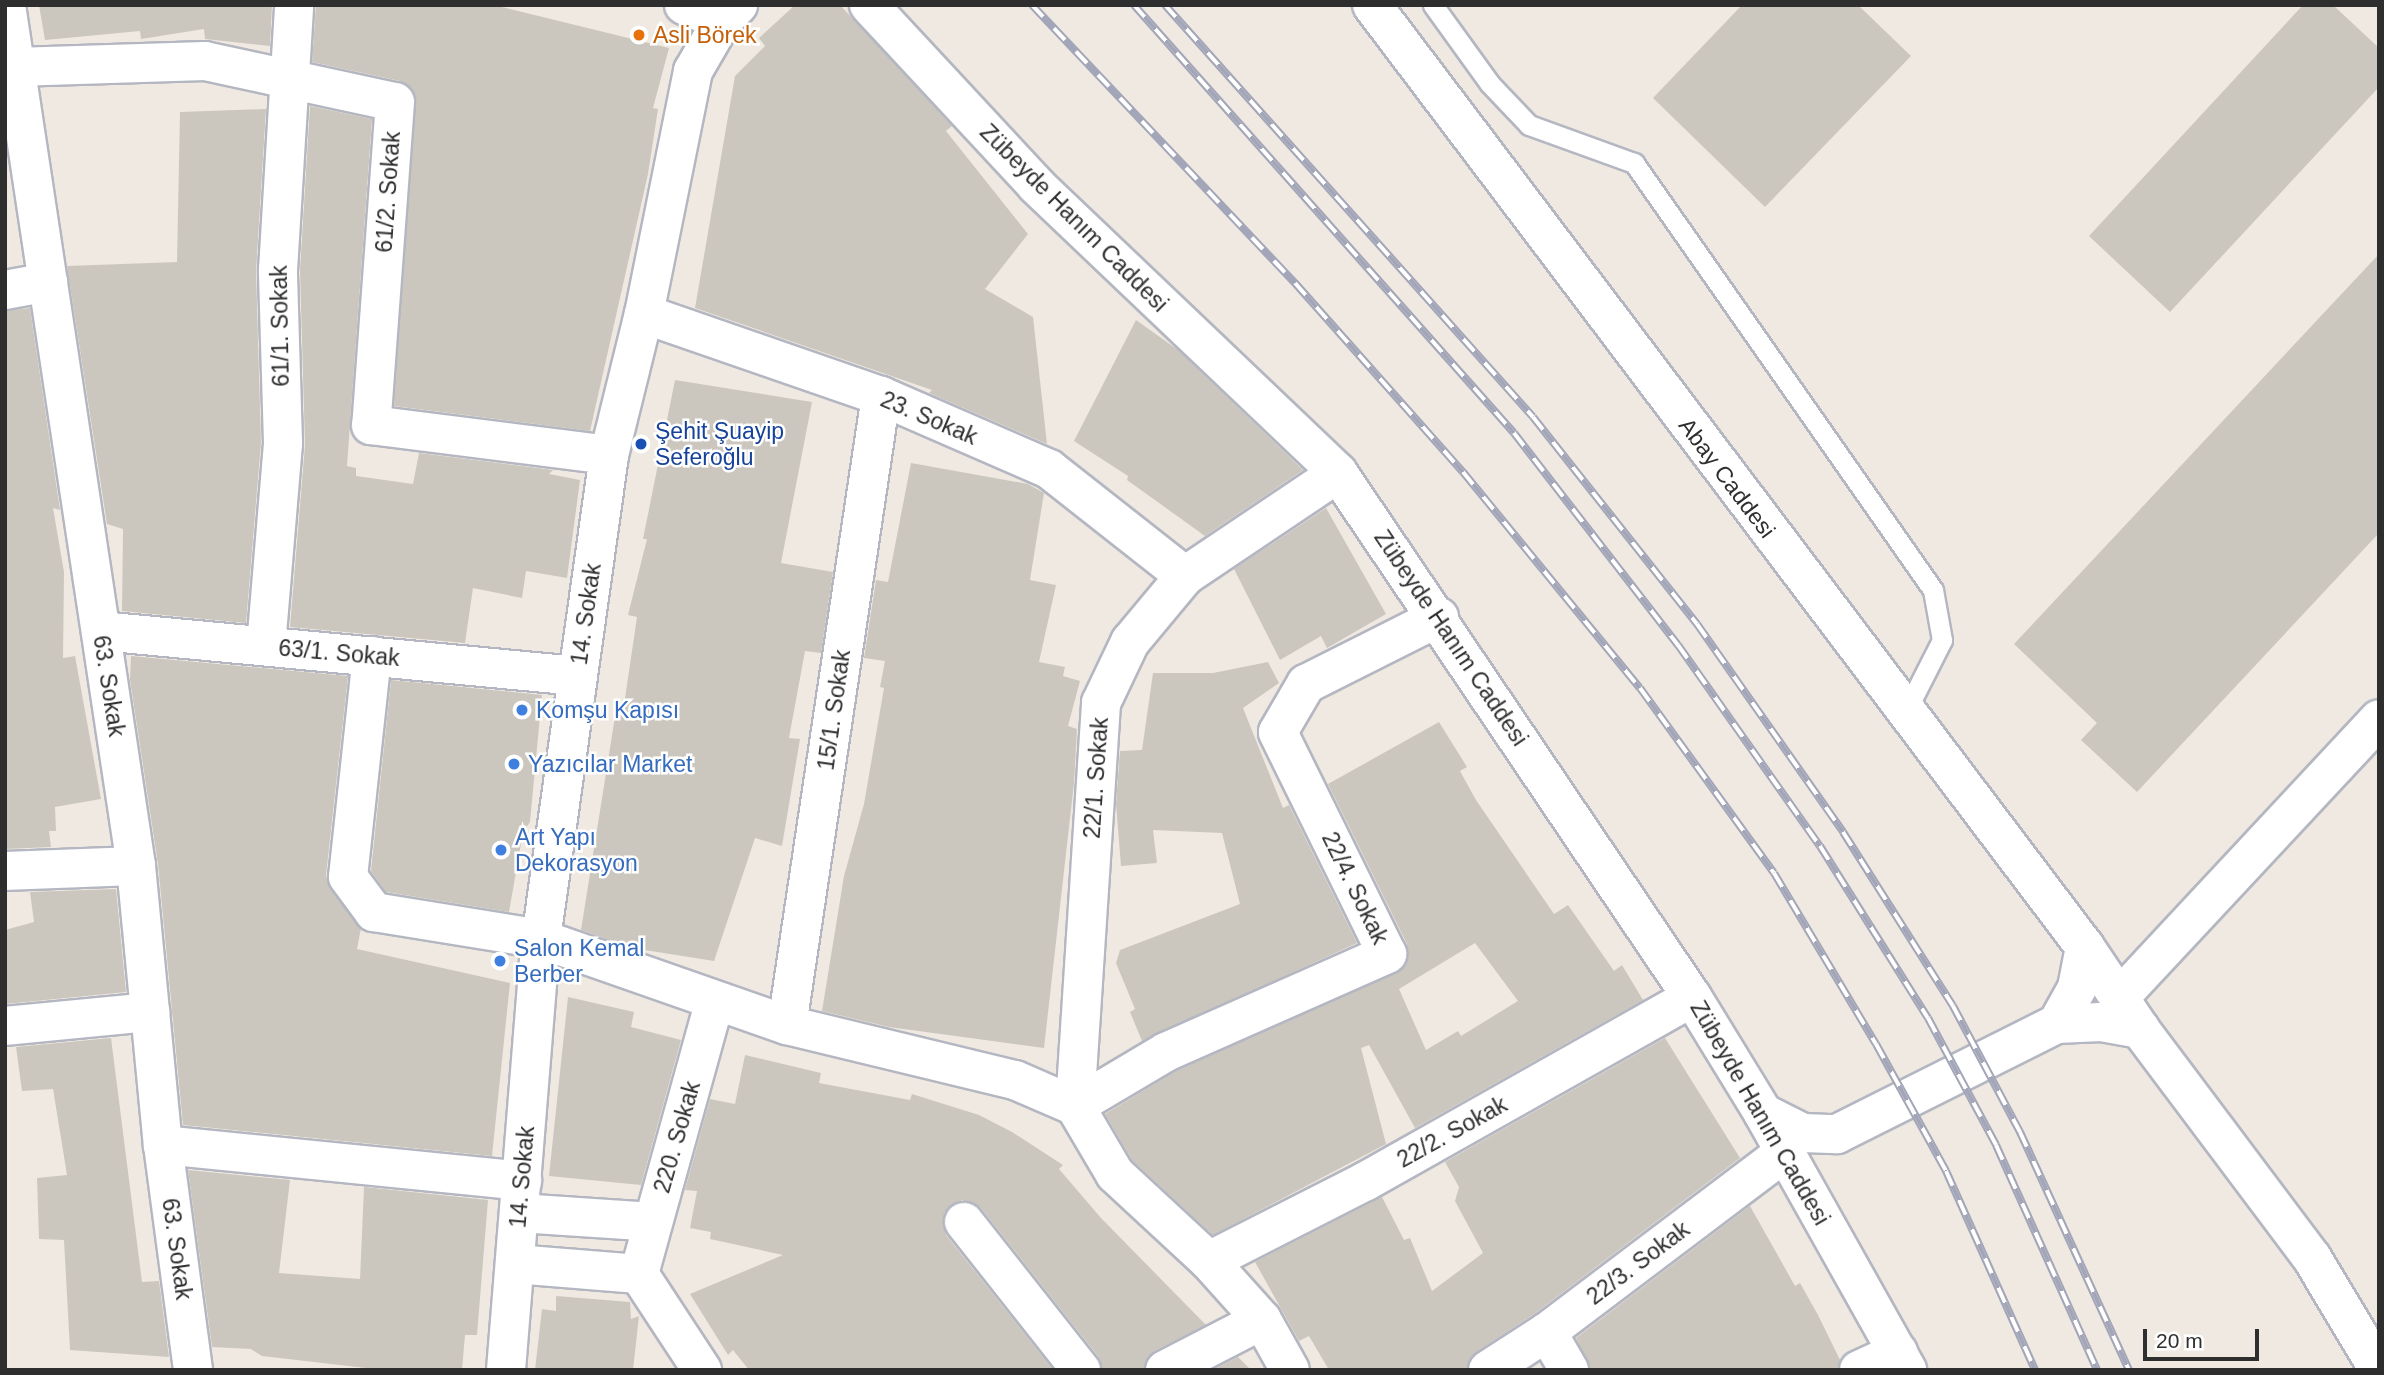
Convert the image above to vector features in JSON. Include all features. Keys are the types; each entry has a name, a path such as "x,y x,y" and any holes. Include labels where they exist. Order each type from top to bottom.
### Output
{"street":[{"name":"63. Sokak","path":"6,5 136,866 163,1145 193,1370"},
{"name":"61/1. Sokak","path":"266,646 283,443 278,270 294,5"},
{"path":"684,5 730,13"},
{"name":"Zübeyde Hanım Caddesi","path":"869,5 1036,186 1338,473 1439,617 1692,997 1763,1113 1903,1361"},
{"name":"Abay Caddesi","path":"1372,5 1905,713 2085,947 2140,1029 2312,1258 2379,1370"},
{"name":"14. Sokak","path":"506,1370 541,939 609,454 644,314 693,71 730,13"},
{"name":"61/2. Sokak","path":"15,67 205,61 395,103 371,425 609,454"},
{"path":"5,290 48,282"},
{"name":"23. Sokak","path":"644,314 881,396 1049,469 1185,576"},
{"name":"15/1. Sokak","path":"787,1025 881,396"},
{"name":"22/1. Sokak","path":"1075,1106 1101,703 1130,642 1185,576 1338,473"},
{"name":"22/4. Sokak","path":"1075,1106 1166,1052 1387,954 1278,732 1306,684 1439,617"},
{"name":"63/1. Sokak","path":"101,631 577,676"},
{"path":"372,656 348,877 374,912 541,939 787,1025 1015,1080 1075,1106 1115,1174 1209,1261 1262,1320 1290,1370"},
{"path":"2119,998 2379,719"},
{"path":"5,871 136,866"},
{"path":"2057,1024 2077,988 2085,947"},
{"name":"22/2. Sokak","path":"1209,1261 1366,1181 1692,997"},
{"name":"220. Sokak","path":"639,1274 715,1000"},
{"path":"5,1026 150,1012"},
{"path":"1763,1113 1803,1133 1837,1134 2057,1024 2101,1022 2140,1029"},
{"path":"1822,1218 1821,1177 1837,1134"},
{"path":"163,1145 521,1197 653,1222"},
{"name":"22/3. Sokak","path":"1488,1370 1547,1332 1785,1152"},
{"path":"964,1222 1081,1370"},
{"path":"515,1264 639,1274 702,1370"},
{"path":"1165,1370 1262,1320"},
{"path":"1547,1332 1569,1370"},
{"path":"1858,1370 1903,1361"}],"lane":[{"path":"1433,5 1490,83 1528,125 1634,163 1933,590 1942,639 1905,713"}],"building":[{"path":"39,5 272,5 270,46 205,39 204,29 141,39 140,31 45,40"},
{"path":"316,5 494,5 669,48 653,108 658,109 648,174 590,431 394,406 415,94 400,81 312,62"},
{"path":"795,5 840,5 952,126 946,131 1028,234 985,289 1033,317 1047,444 929,393 932,390 695,308 735,76 765,46 759,38"},
{"path":"1742,5 1858,5 1911,56 1765,207 1653,98"},
{"path":"2303,5 2333,5 2379,48 2379,87 2170,312 2089,236"},
{"path":"310,106 372,119 347,466 356,468 356,476 413,484 419,453 553,470 549,474 580,480 567,578 526,571 522,598 473,588 465,643 290,627 305,445 300,270"},
{"path":"266,109 256,271 261,442 246,623 122,611 123,529 107,524 67,266 177,262 180,112"},
{"path":"2379,254 2379,533 2137,792 2081,740 2097,723 2014,644"},
{"path":"30,308 60,510 53,508 64,572 63,658 75,656 101,799 55,807 56,831 49,831 51,847 5,849 5,311"},
{"path":"1136,320 1178,350 1303,470 1205,536 1127,480 1128,476 1074,441"},
{"path":"675,380 812,402 781,563 833,572 821,653 805,651 789,738 800,739 782,846 755,838 714,961 632,948 581,930 617,704 624,705 637,617 628,615 647,539 643,539"},
{"path":"911,463 1028,484 1044,493 1030,580 1056,585 1039,662 1065,667 1063,676 1080,681 1068,726 1077,729 1074,783 1044,1048 889,1027 822,1011 844,876 864,804 884,688 880,687 885,661 864,658 876,580 888,582"},
{"path":"1326,508 1386,614 1327,648 1321,636 1280,660 1234,569"},
{"path":"131,656 348,676 326,875 330,889 361,928 357,949 510,983 492,1156 183,1125 158,864 130,680"},
{"path":"1268,662 1279,683 1243,708 1283,808 1289,805 1357,943 1142,1041 1130,1012 1135,1009 1116,963 1120,950 1240,904 1222,833 1153,830 1157,863 1121,866 1116,803 1120,751 1142,750 1153,673 1213,673"},
{"path":"391,680 542,695 530,822 523,832 509,912 386,892 371,871"},
{"path":"1439,722 1467,767 1460,771 1476,800 1554,914 1568,905 1614,971 1622,965 1643,1000 1415,1128 1369,1045 1361,1048 1386,1144 1213,1235 1132,1160 1105,1114 1176,1071 1404,967 1407,944 1328,784","holes":["1475,943 1518,1001 1461,1036 1458,1031 1426,1050 1399,989"]},
{"path":"116,889 126,992 5,1004 5,930 34,922 30,892"},
{"path":"568,997 634,1012 631,1027 681,1040 641,1185 549,1176"},
{"path":"111,1038 142,1282 159,1281 169,1357 70,1350 64,1240 39,1239 37,1178 67,1175 53,1089 22,1091 16,1047"},
{"path":"1665,1038 1740,1158 1534,1314 1476,1352 1466,1370 1329,1370 1309,1336 1299,1341 1255,1262 1382,1197 1404,1240 1410,1238 1432,1291 1483,1253 1455,1201 1459,1187 1445,1162"},
{"path":"745,1055 821,1073 819,1083 910,1100 912,1094 979,1115 1012,1132 1063,1165 1059,1169 1101,1218 1206,1325 1154,1351 1143,1370 1102,1370 1098,1356 981,1208 962,1200 944,1213 946,1235 1053,1370 749,1370 733,1350 728,1355 690,1294 783,1255 710,1239 711,1232 690,1228 697,1191 685,1190 710,1099 735,1104"},
{"path":"188,1170 290,1180 279,1273 360,1279 364,1187 488,1200 477,1335 465,1335 462,1370 383,1370 262,1356 251,1349 212,1347"},
{"path":"1750,1206 1795,1286 1800,1283 1818,1315 1840,1360 1837,1370 1591,1370 1576,1338"},
{"path":"556,1296 630,1302 631,1319 639,1316 633,1370 535,1370 542,1309 556,1311"},
{"path":"1238,1357 1251,1370 1213,1370"}],"railway":[{"path":"1032,5 1295,283 1463,472 1640,688 1774,873 1876,1044 1946,1171 2035,1370"},
{"path":"1134,5 1514,433 1678,645 1820,846 1928,1018 1996,1145 2097,1370"},
{"path":"1165,5 1533,417 1697,624 1843,832 1953,1006 2020,1132 2129,1370"}],"place":[{"name":"Asli Börek","path":"639,35"},
{"name":"Şehit Şuayip Seferoğlu","path":"641,444"},
{"name":"Komşu Kapısı","path":"522,710"},
{"name":"Yazıcılar Market","path":"514,764"},
{"name":"Art Yapı Dekorasyon","path":"501,850"},
{"name":"Salon Kemal Berber","path":"500,961"}]}
